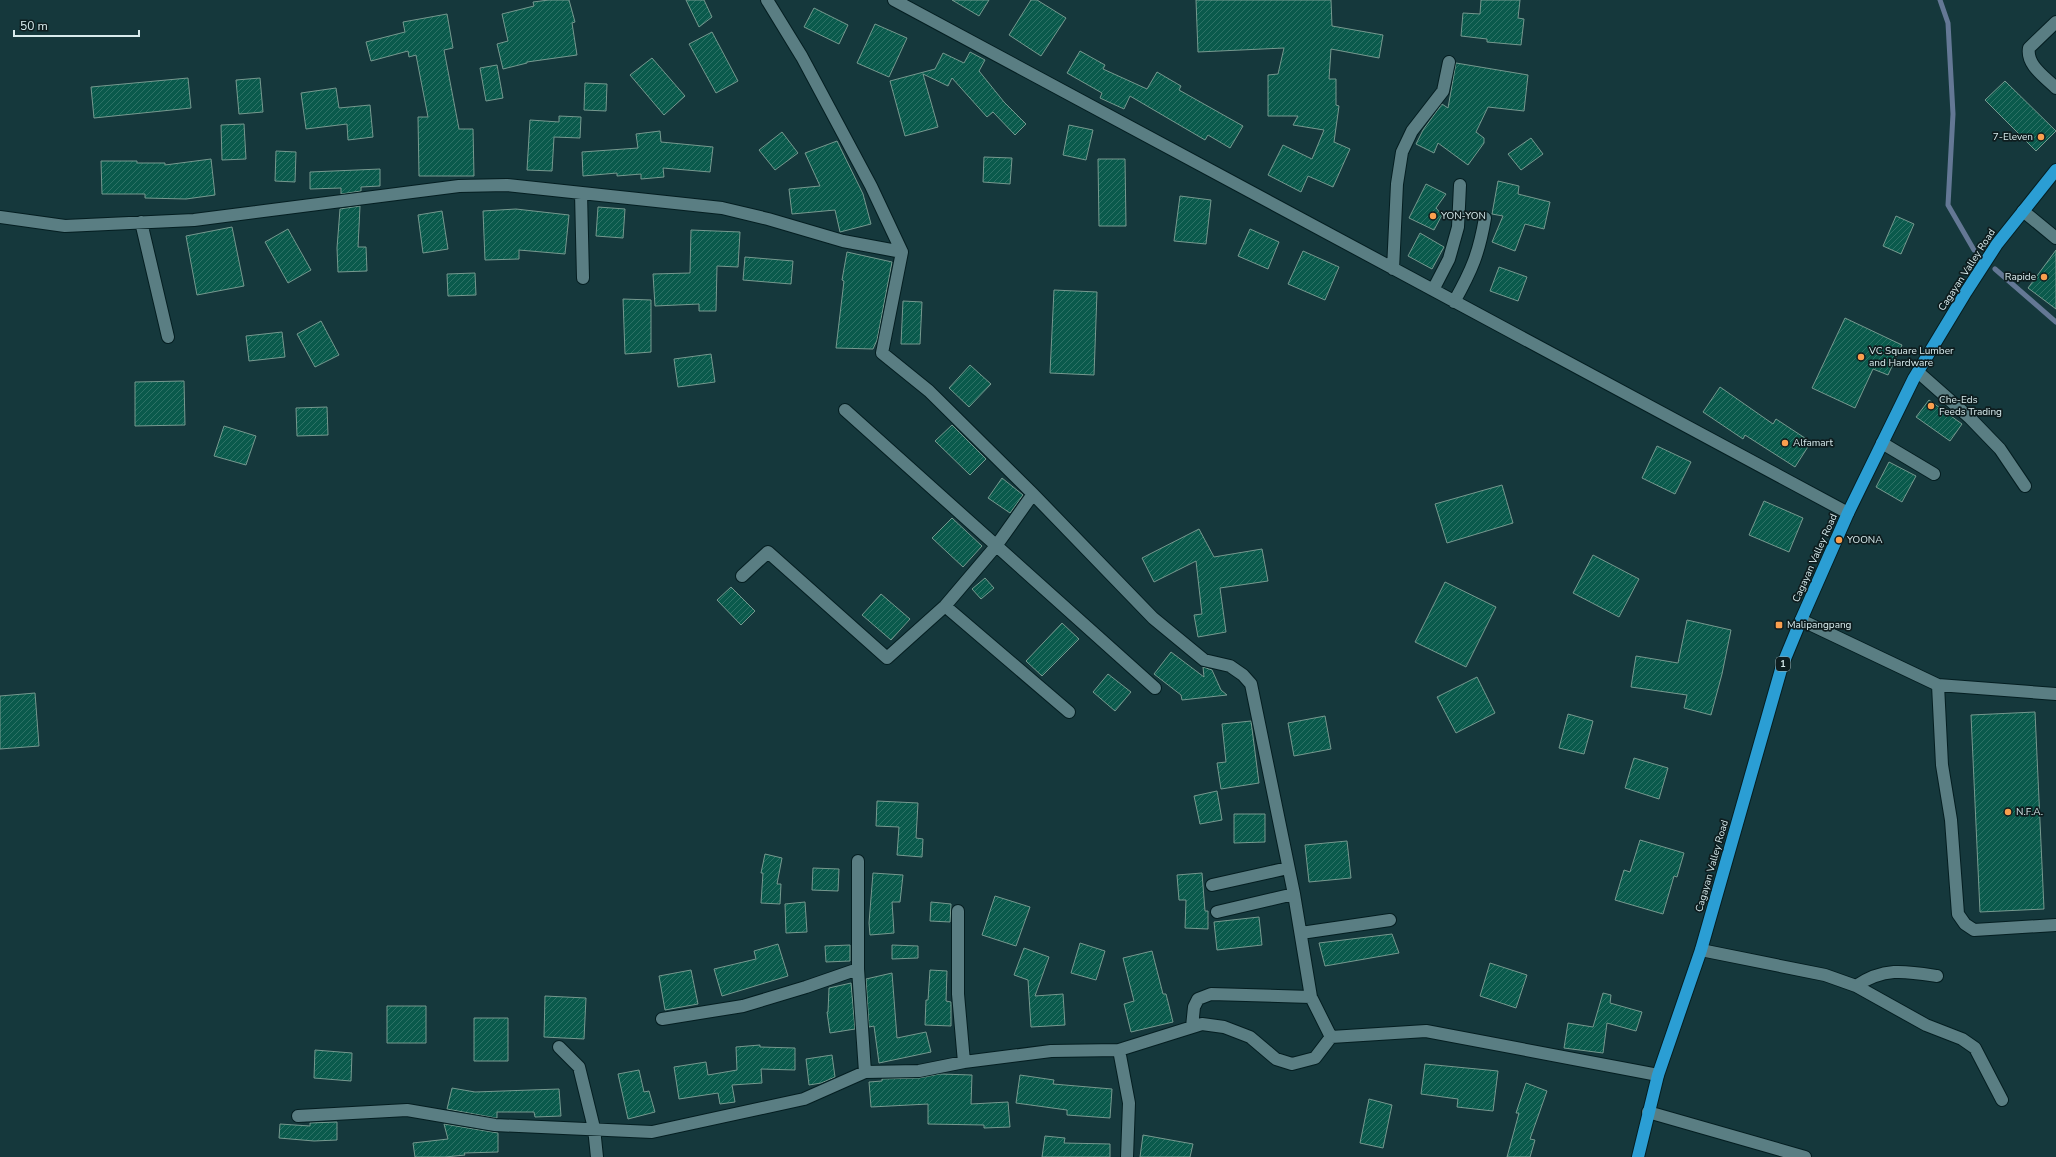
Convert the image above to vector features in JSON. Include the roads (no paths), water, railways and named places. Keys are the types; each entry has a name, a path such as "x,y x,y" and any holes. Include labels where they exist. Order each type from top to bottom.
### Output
{"highway":[{"name":"Cagayan Valley Road","path":"1638,1157 1658,1075 1701,950 1782,666 1801,620 1848,513 1918,372 1966,292 1998,244 2056,170"}],"street":[{"path":"767,0 802,56 867,179 902,252 882,353 929,391 1033,494 1153,618 1204,660 1230,666 1243,675 1251,684 1294,894 1311,998 1331,1037"},
{"path":"894,0 1848,513"},
{"path":"2056,22 2029,48 2028,54 2030,62 2056,88"},
{"path":"1392,269 1397,184 1402,152 1412,131 1443,91 1449,62"},
{"path":"1433,290 1449,258 1458,227 1460,184"},
{"path":"0,217 65,226 194,220 459,186 507,185 722,208 768,219 843,241 902,252"},
{"path":"581,193 583,278"},
{"path":"2023,211 2056,238"},
{"path":"1454,302 1470,274 1480,249 1485,218"},
{"path":"140,222 168,338"},
{"path":"1918,372 1970,418 2000,449 2025,486"},
{"path":"845,410 1155,688"},
{"path":"1882,443 1934,474"},
{"path":"742,576 768,552 887,658 945,606 996,546 1033,494"},
{"path":"945,606 1069,712"},
{"path":"1801,620 1938,685 2056,694"},
{"path":"1938,685 1942,765 1951,820 1958,914 1965,924 1974,930 2056,925"},
{"path":"858,861 858,969 865,1072"},
{"path":"1212,885 1288,868"},
{"path":"1217,912 1294,894"},
{"path":"958,911 958,994 964,1062"},
{"path":"1301,933 1390,920"},
{"path":"1701,950 1825,975 1856,986 1926,1025 1962,1039 1975,1048 2002,1100"},
{"path":"662,1019 743,1006 806,988 858,969"},
{"path":"1856,986 1868,977 1889,971 1937,976"},
{"path":"1192,1027 1194,1007 1198,999 1211,994 1311,998"},
{"path":"298,1116 407,1110 495,1125 594,1128 652,1132 804,1099 865,1072 920,1071 964,1062 1051,1052 1119,1050 1202,1024 1224,1027 1250,1037 1276,1059 1292,1064 1315,1058 1331,1037 1426,1031 1658,1075"},
{"path":"559,1047 579,1067 594,1128 597,1157"},
{"path":"1119,1050 1129,1103 1127,1157"},
{"path":"1648,1112 1805,1157"}],"waterway":[{"path":"1940,0 1948,23 1953,114 1948,205 1974,250"},
{"path":"1995,269 2056,322"}],"place":[{"name":"7-Eleven","path":"2041,137"},
{"name":"YON-YON","path":"1433,216"},
{"name":"Rapide","path":"2044,277"},
{"name":"VC Square Lumber and Hardware","path":"1861,357"},
{"name":"Che-Eds Feeds Trading","path":"1931,406"},
{"name":"Alfamart","path":"1785,443"},
{"name":"YOONA","path":"1839,540"},
{"name":"Malipangpang","path":"1779,625"},
{"name":"N.F.A.","path":"2008,812"}]}
